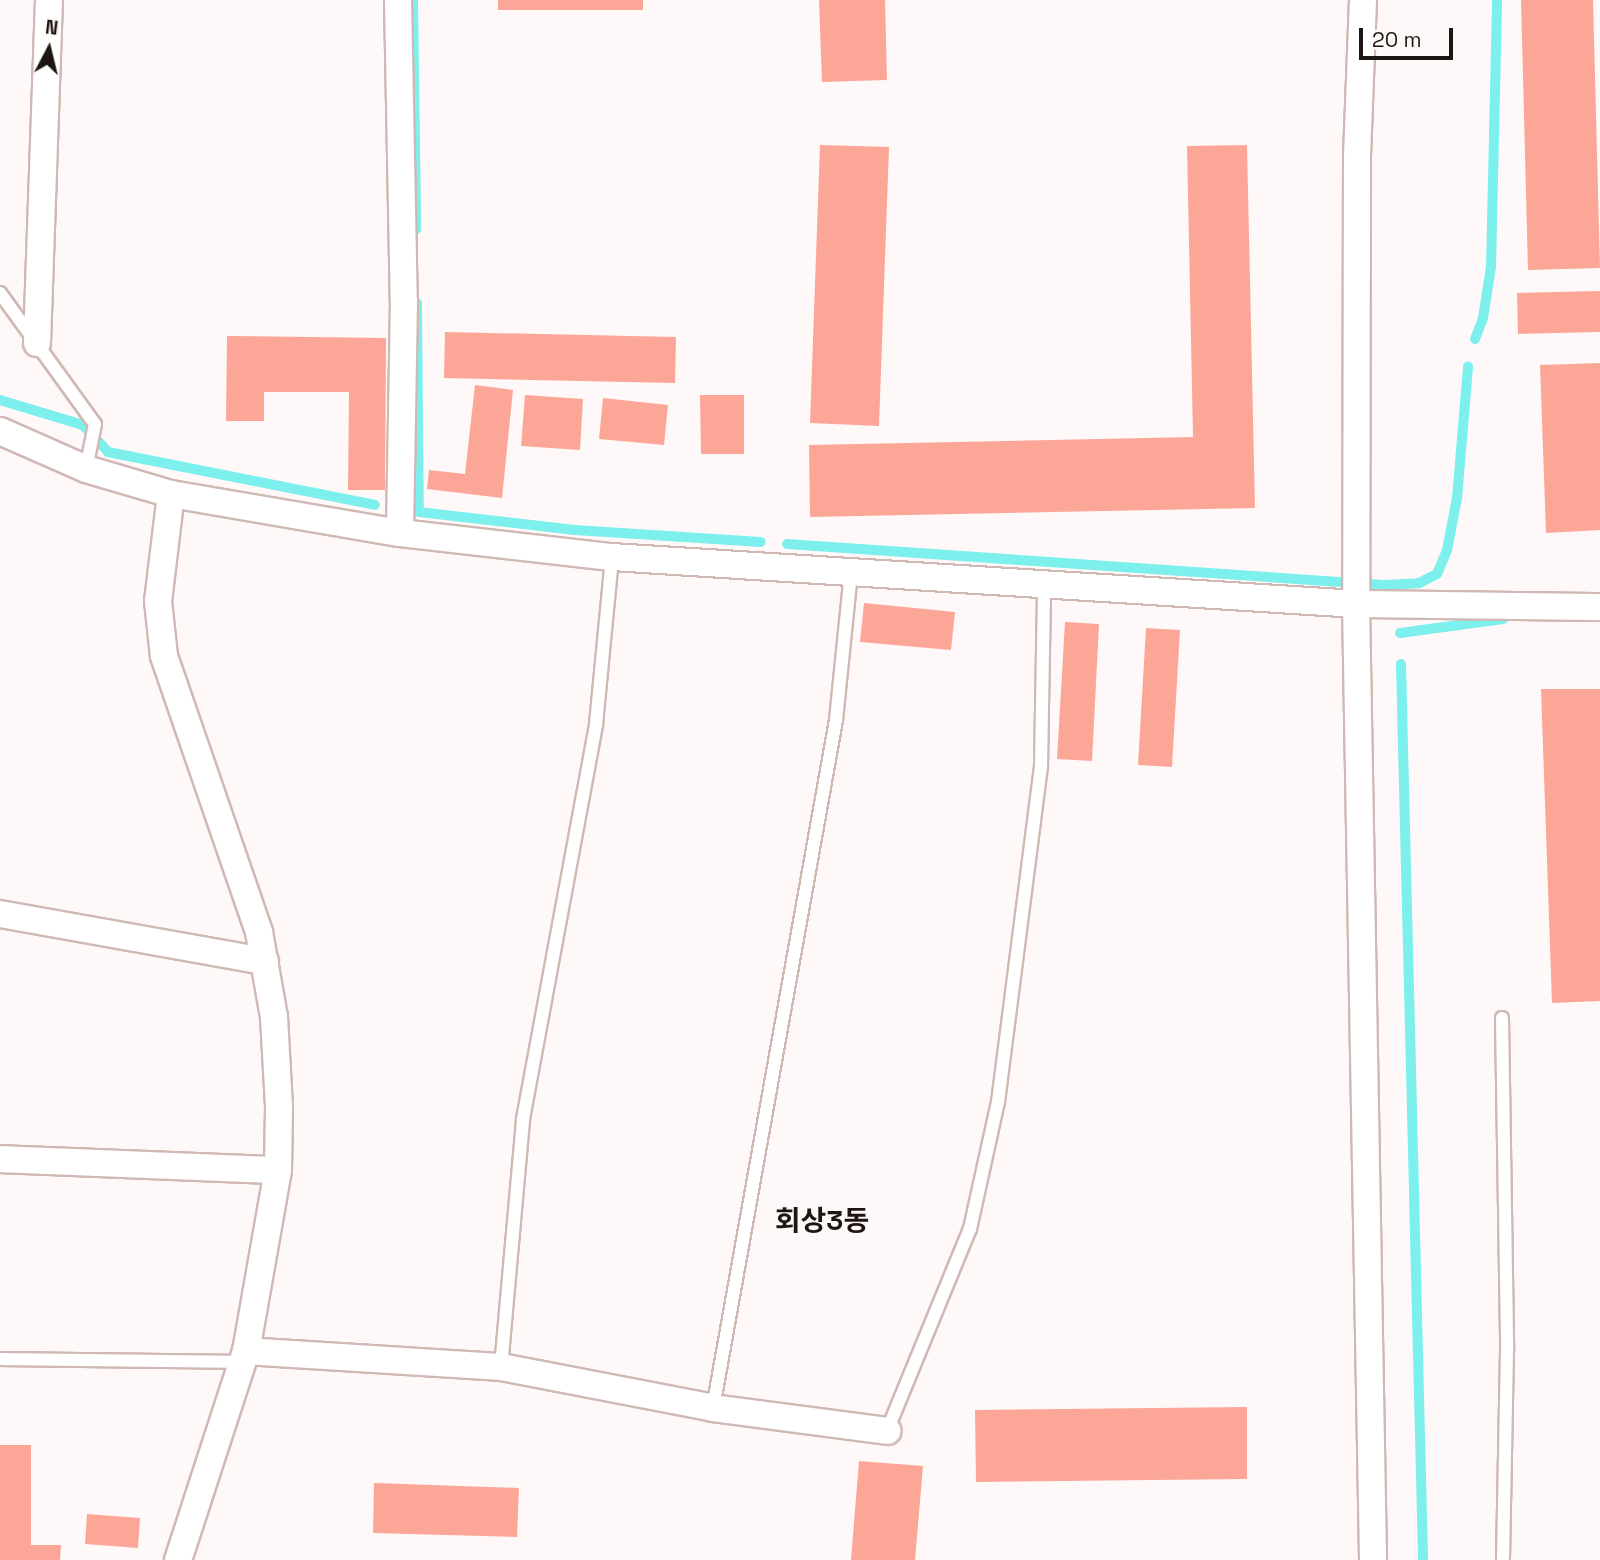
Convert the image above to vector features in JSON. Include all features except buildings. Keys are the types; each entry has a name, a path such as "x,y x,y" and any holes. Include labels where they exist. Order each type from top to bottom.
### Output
{"street":[{"path":"37,343 49,0"},
{"path":"398,0 404,301 400,534"},
{"path":"1363,0 1357,157 1356,604 1373,1560"},
{"path":"0,431 86,469 171,494 400,534 612,557 1044,586 1356,604 1600,607"},
{"path":"171,494 158,601 164,656 252,905 265,961 275,1030 278,1170 245,1356 178,1560"},
{"path":"0,914 265,961"},
{"path":"0,1159 278,1170"},
{"path":"245,1356 501,1367 713,1408 887,1431"}],"lane":[{"path":"0,293 95,424 86,469"},
{"path":"501,1367 523,1119 596,724 612,557"},
{"path":"713,1408 836,720 851,572"},
{"path":"887,1431 970,1229 998,1102 1041,765 1044,586"},
{"path":"1502,1018 1507,1350 1503,1560"},
{"path":"0,1359 245,1356"}],"waterway":[{"path":"413,0 416,229"},
{"path":"1475,339 1483,318 1491,267 1497,0"},
{"path":"417,303 419,512 575,530 761,542"},
{"path":"787,544 1384,585 1419,583 1437,574 1447,550 1457,498 1468,366"},
{"path":"0,400 83,425 108,452 375,505"},
{"path":"1400,633 1503,619"},
{"path":"1401,664 1423,1560"}],"district":[{"name":"회상3동","path":"822,1220"}]}
